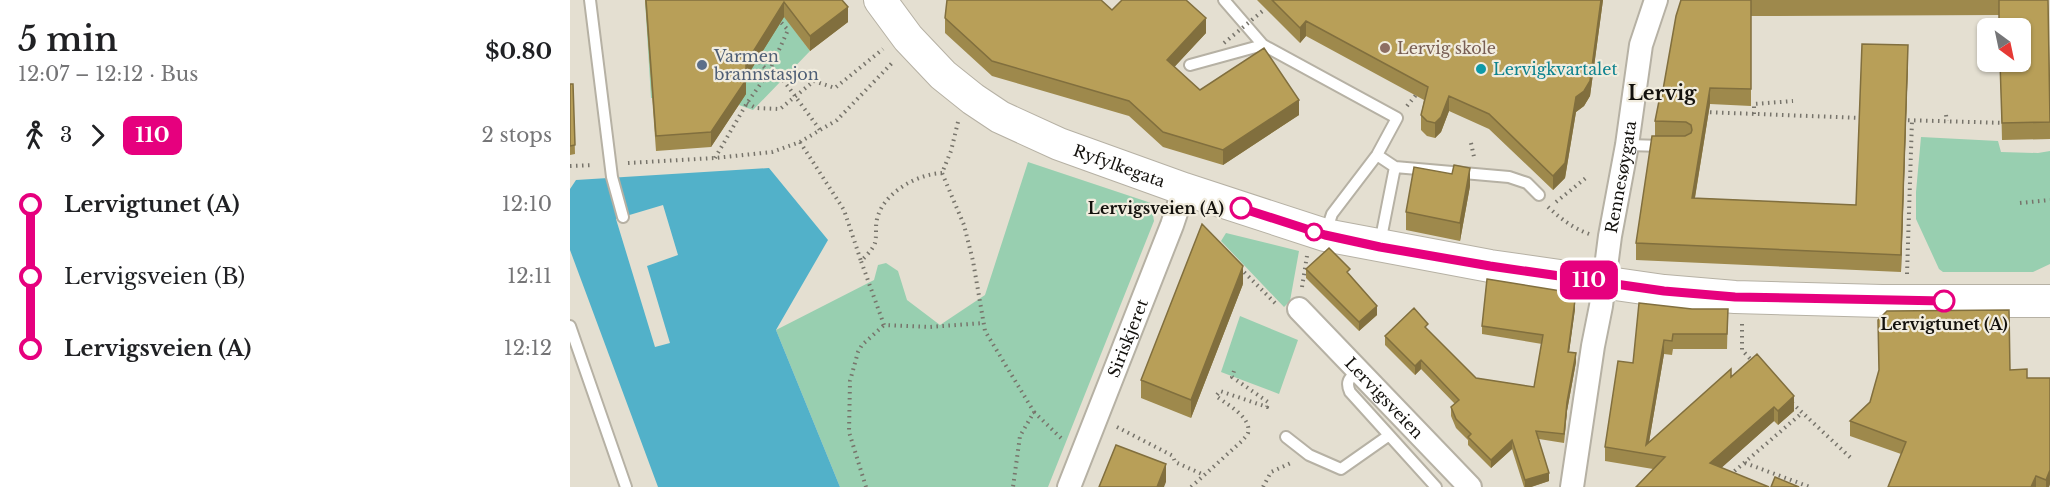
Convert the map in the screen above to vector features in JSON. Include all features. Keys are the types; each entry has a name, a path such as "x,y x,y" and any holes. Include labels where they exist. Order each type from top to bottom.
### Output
{"street":[{"name":"Ryfylkegata","path":"880,0 908,38 943,75 1000,117 1059,144 1184,189 1317,242 1380,247 1603,283 1735,297 1882,301 2050,301"},
{"name":"Rennesøygata","path":"1572,487 1641,45 1640,0"},
{"name":"Rennesøygata","path":"1641,45 1656,0"},
{"name":"Siriskjeret","path":"1069,487 1184,189"},
{"name":"Lervigsveien","path":"1299,309 1470,487"}],"lane":[{"path":"590,0 612,177 623,217"},
{"path":"1224,0 1263,45 1397,118 1377,155 1332,214 1317,242"},
{"path":"1190,64 1263,45"},
{"path":"1627,145 1674,146"},
{"path":"1377,155 1395,167 1509,177 1527,183 1539,195"},
{"path":"1380,247 1395,167"},
{"path":"570,326 626,487"},
{"path":"1358,370 1348,380 1347,385 1350,392 1436,487"},
{"path":"1286,437 1309,455 1341,469 1388,436"}],"path":[{"path":"1224,43 1265,9"},
{"path":"715,158 747,103 769,72 788,30 775,15"},
{"path":"747,103 756,108 780,109 814,81 835,88 886,46"},
{"path":"750,54 769,72 784,81 820,130"},
{"path":"570,166 715,158 772,152 800,142 837,120 896,59"},
{"path":"1754,114 1754,104 1793,101"},
{"path":"1696,112 1867,118"},
{"path":"1946,115 1947,121"},
{"path":"959,118 951,151 942,173 964,225 985,331 1034,412 1063,440 1083,450"},
{"path":"1901,119 2016,123"},
{"path":"1907,278 1912,120"},
{"path":"800,142 844,210 884,325"},
{"path":"861,261 874,245 877,219 894,193 910,182 934,173 942,173"},
{"path":"1548,208 1587,177"},
{"path":"1539,195 1548,208 1571,226 1590,234"},
{"path":"2020,203 2050,200"},
{"path":"1236,264 1281,310 1299,309 1317,242"},
{"path":"1742,320 1742,350 1758,366"},
{"path":"866,487 849,432 850,381 862,345 884,325 929,327 984,323"},
{"path":"1191,487 1248,433 1243,417 1216,396 1220,391 1267,407 1268,402 1232,377 1234,371"},
{"path":"1788,398 1853,460"},
{"path":"1013,487 1020,436 1034,412"},
{"path":"1722,481 1802,413"},
{"path":"1096,419 1131,434 1173,456 1175,462 1204,475"},
{"path":"1263,487 1271,472 1309,455"},
{"path":"1745,463 1809,487"}],"green space":[{"name":"Varmen brannstasjon","path":"645,0 772,0 810,51 753,110 711,95 651,98"},
{"path":"1921,137 1998,141 2001,152 2050,151 2050,264 2033,272 1943,272 1939,269 1916,219"},
{"path":"1028,162 1151,203 1154,221 1048,487 840,487 776,330 874,280 878,265 886,263 898,271 907,300 940,325 985,295"},
{"path":"1226,233 1299,251 1290,301 1284,307 1221,241"},
{"path":"1240,316 1298,340 1279,394 1221,372"}],"water":[{"path":"769,168 828,240 776,330 840,487 658,487 570,250 570,189 576,180"}],"pier":[{"path":"663,205 678,255 647,266 670,343 655,347 616,219"}],"building":[{"name":"Varmen brannstasjon","path":"646,0 842,0 848,7 810,36 784,2 746,63 746,80 711,132 656,136"},
{"path":"947,0 1101,0 1112,10 1122,0 1186,0 1206,18 1167,60 1200,90 1264,48 1299,100 1223,150 1163,132 1129,101 992,61 945,18"},
{"name":"Lervigkvartalet","path":"1272,0 1601,0 1590,81 1584,91 1576,97 1565,163 1553,176 1489,114 1449,96 1441,117 1435,123 1427,121 1421,115 1428,87 1306,21 1300,28"},
{"path":"1681,0 1751,0 1751,89 1710,88 1692,198 1856,205 1862,44 1908,45 1901,255 1636,243 1652,136 1685,136 1692,130 1691,125 1686,122 1655,121"},
{"path":"1999,0 2048,0 2050,122 2002,123 2000,72 2031,72 2031,18 1999,18"},
{"path":"570,84 573,84 575,145 570,146"},
{"path":"1454,165 1470,168 1460,223 1406,212 1414,167 1452,174"},
{"path":"1202,224 1243,266 1191,400 1141,380"},
{"path":"1329,248 1350,269 1347,272 1377,306 1359,322 1306,269"},
{"path":"1487,279 1573,293 1575,300 1568,352 1576,353 1564,434 1536,431 1549,473 1525,480 1512,440 1491,460 1468,437 1471,434 1456,419 1451,407 1459,400 1421,360 1415,366 1385,336 1414,308 1428,324 1425,327 1476,378 1534,387 1543,335 1482,326"},
{"path":"1639,303 1692,309 1728,309 1727,334 1673,334 1672,341 1664,340 1646,445 1731,369 1731,377 1757,354 1794,396 1778,411 1774,407 1710,463 1769,487 1636,487 1665,457 1605,447 1618,361 1633,363"},
{"path":"2009,310 2010,370 2027,369 2027,378 2050,378 2050,470 2046,480 2036,476 2031,487 1888,487 1906,442 1850,421 1870,402 1879,370 1878,320 1887,311"},
{"path":"1116,445 1166,464 1157,487 1099,487"},
{"path":"1775,477 1799,487 1771,487"}],"bus line":[{"name":"110","path":"1241,208 1325,235 1380,247 1603,283 1735,297 1944,301"}],"place":[{"name":"Lervig skole","path":"1385,48"},
{"name":"Varmen brannstasjon","path":"702,65"},
{"name":"Lervigkvartalet","path":"1481,69"},
{"name":"Lervigsveien (A)","path":"1241,208"},
{"name":"Lervigtunet (A)","path":"1944,301"}],"district":[{"name":"Lervig","path":"1662,93"}]}
